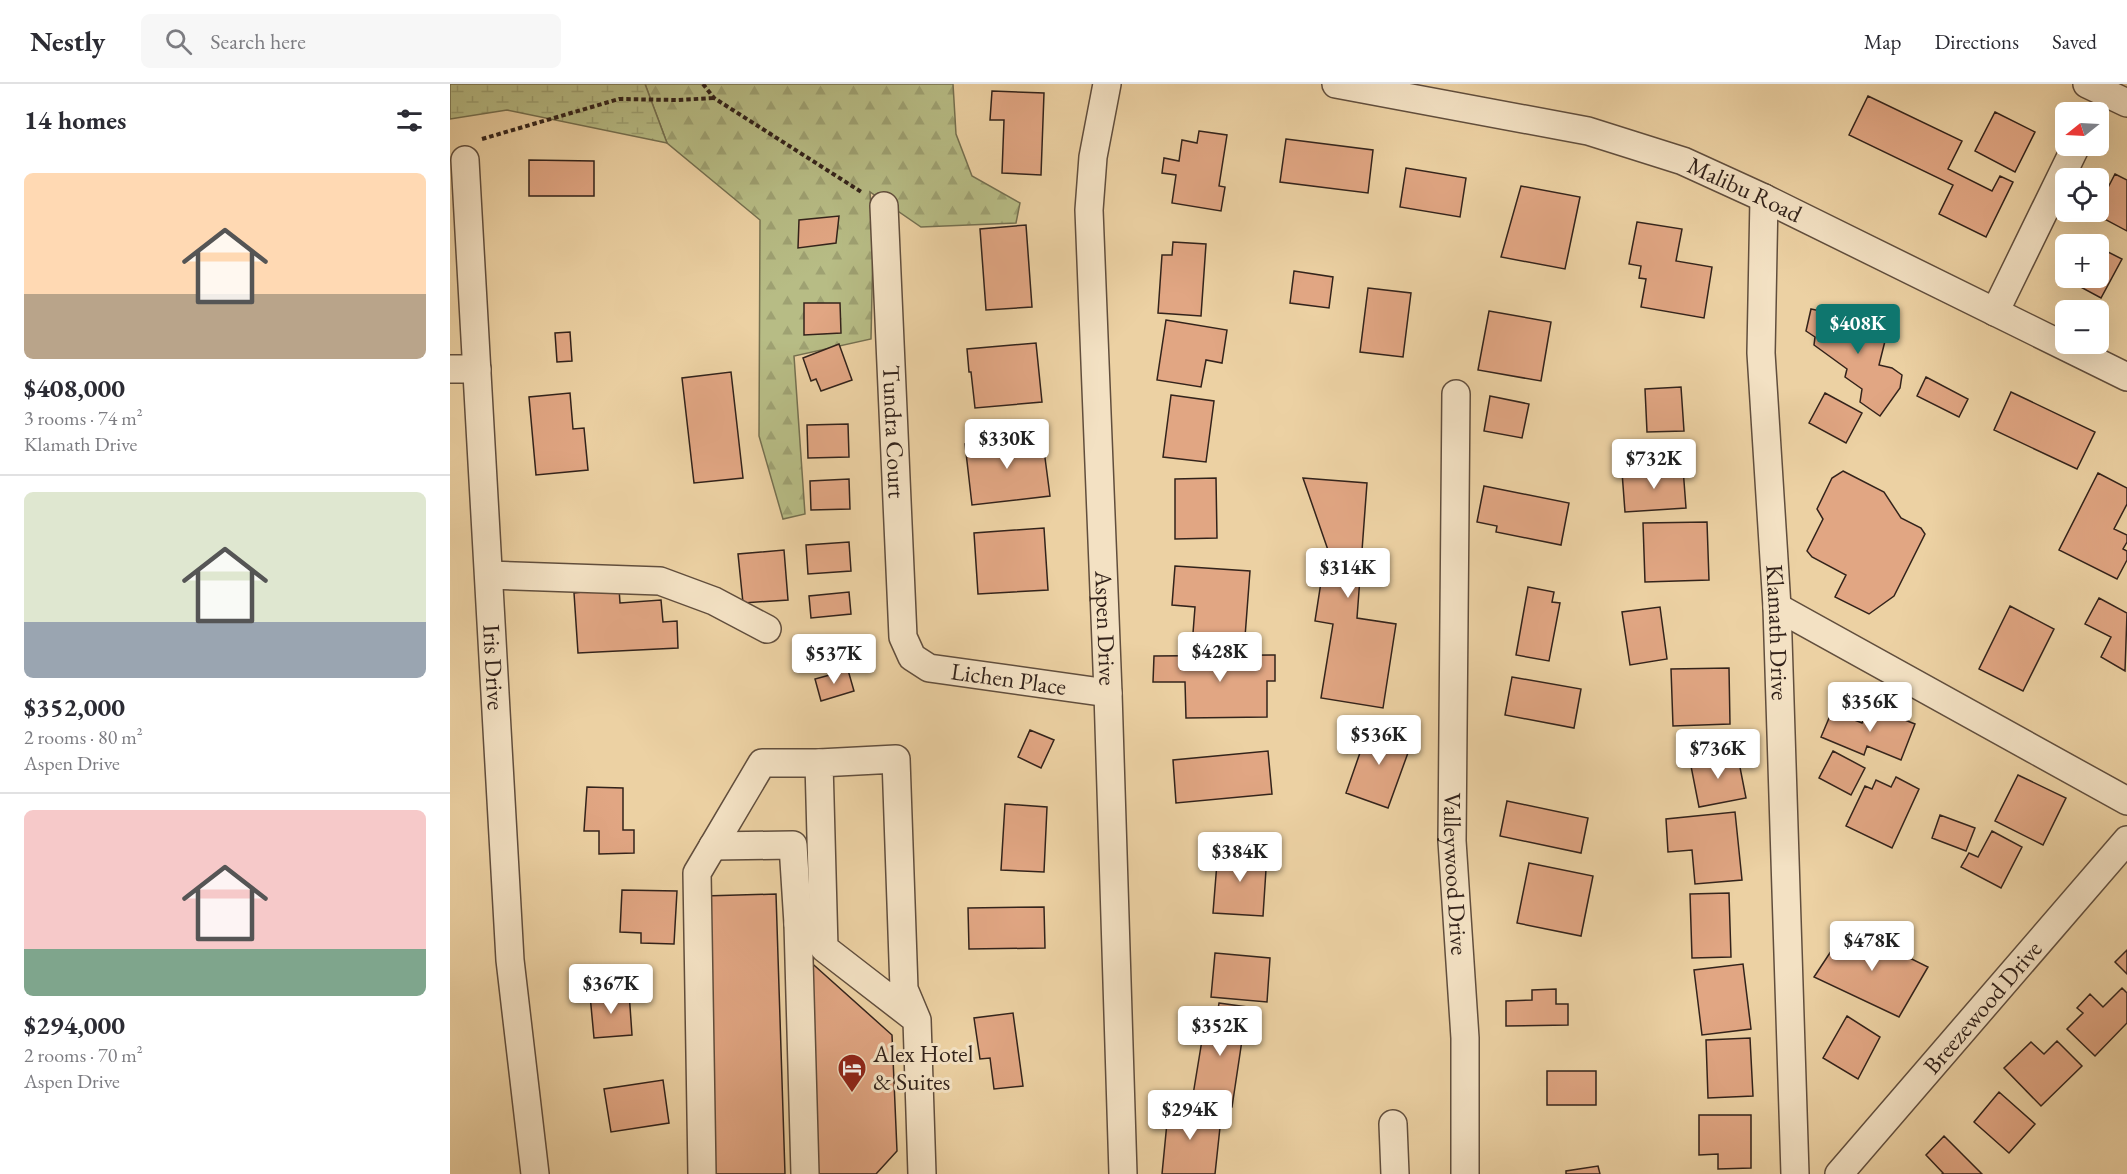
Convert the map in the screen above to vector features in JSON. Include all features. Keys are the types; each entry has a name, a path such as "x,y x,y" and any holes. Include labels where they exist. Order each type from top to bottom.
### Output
{"street":[{"name":"Aspen Drive","path":"1107,84 1094,157 1089,210 1124,1174"},
{"name":"Malibu Road","path":"1336,84 1588,131 1683,161 1764,198 2127,377"},
{"path":"2093,96 2127,103"},
{"path":"1995,312 2071,156"},
{"name":"Iris Drive","path":"465,160 462,318 477,369 510,960 535,1174"},
{"name":"Klamath Drive","path":"1764,198 1761,353 1777,607 1795,1174"},
{"name":"Tundra Court","path":"884,206 903,637 912,657"},
{"path":"450,369 477,369"},
{"name":"Valleywood Drive","path":"1456,393 1452,841 1465,1038 1465,1174"},
{"path":"489,575 660,581 714,601 768,629"},
{"path":"1777,607 2127,801"},
{"name":"Lichen Place","path":"912,657 929,668 1108,693"},
{"path":"702,1174 697,873 762,763 896,759 904,989 917,1020 922,1174"},
{"path":"819,762 824,948"},
{"name":"Breezewood Drive","path":"1839,1174 2127,840"},
{"path":"713,846 793,845 798,924 805,1174"},
{"path":"798,924 824,948 917,1020"},
{"path":"1393,1124 1395,1174"}],"path":[{"path":"703,84 714,98 884,206"},
{"path":"465,160 478,140 619,99 714,98"}],"green space":[{"path":"450,84 645,84 667,143 507,110 450,119"},
{"path":"645,84 953,84 956,134 972,176 1020,203 1016,223 921,227 870,192 873,245 871,339 794,356 805,514 783,519 759,436 760,220 667,143"}],"building":[{"path":"992,91 1044,93 1041,175 1002,173 1004,120 990,120"},
{"path":"1868,96 1962,141 1948,169 1992,191 2000,176 2013,182 1986,237 1939,214 1953,185 1849,135"},
{"path":"1995,112 2035,132 2015,172 1975,151"},
{"path":"1199,131 1227,135 1219,186 1225,187 1221,211 1172,203 1176,175 1162,173 1164,158 1179,161 1182,140 1197,143"},
{"path":"1286,139 1373,150 1368,193 1280,182"},
{"path":"529,160 594,161 594,196 529,196"},
{"path":"1406,168 1466,178 1460,217 1400,207"},
{"path":"2115,174 2127,180 2127,231 2109,221 2109,186"},
{"path":"1521,186 1580,197 1565,269 1501,257"},
{"path":"839,216 836,243 798,248 799,220"},
{"path":"1637,222 1682,229 1676,261 1712,267 1704,318 1641,307 1646,279 1639,278 1641,266 1629,264"},
{"path":"1026,225 1032,307 986,310 980,229"},
{"path":"1173,242 1206,244 1201,316 1158,313 1162,255 1172,255"},
{"path":"2109,252 2122,259 2109,283"},
{"path":"1294,271 1333,277 1329,308 1290,303"},
{"path":"1368,288 1411,293 1403,357 1360,352"},
{"path":"2082,288 2106,288 2101,298"},
{"path":"804,303 840,303 841,333 804,335"},
{"path":"1811,309 1889,325 1879,365 1892,368 1902,375 1900,388 1880,416 1860,402 1862,389 1845,377 1847,369 1814,345 1815,337 1806,331"},
{"path":"1489,311 1551,322 1541,381 1478,370"},
{"path":"1166,320 1227,330 1222,363 1206,360 1201,387 1157,380"},
{"path":"570,332 572,361 557,362 555,333"},
{"path":"1036,343 1042,402 975,408 967,349"},
{"path":"839,344 852,380 821,391 816,379 811,381 803,358"},
{"path":"731,372 743,478 694,483 682,378"},
{"path":"1926,377 1968,399 1959,417 1917,396"},
{"path":"1681,387 1684,431 1647,432 1645,389"},
{"path":"2011,392 2095,432 2077,469 1994,430"},
{"path":"570,393 573,429 584,428 588,470 536,475 529,397"},
{"path":"1825,393 1862,413 1846,443 1809,423"},
{"path":"1171,395 1214,401 1206,462 1163,457"},
{"path":"1490,396 1529,404 1522,438 1484,431"},
{"path":"848,424 849,457 808,458 807,425"},
{"path":"1042,435 1050,496 972,505 965,444"},
{"path":"1683,468 1686,508 1625,512 1622,472"},
{"path":"1843,471 1884,492 1901,518 1921,528 1925,534 1894,596 1869,614 1835,597 1846,575 1812,557 1807,551 1823,519 1817,509 1832,478"},
{"path":"2098,473 2127,488 2127,504 2114,529 2127,535 2127,542 2123,549 2127,551 2127,560 2117,579 2059,550"},
{"path":"1216,478 1217,538 1175,539 1175,479"},
{"path":"1303,478 1367,483 1357,618 1396,624 1383,708 1321,698 1333,624 1315,621 1326,550 1328,550"},
{"path":"849,479 850,509 811,510 810,481"},
{"path":"1484,486 1569,503 1561,545 1496,532 1497,526 1477,522"},
{"path":"1707,522 1709,580 1645,582 1643,523"},
{"path":"1044,528 1048,590 978,594 974,533"},
{"path":"849,542 851,571 808,574 806,545"},
{"path":"784,550 788,600 743,603 738,554"},
{"path":"1175,566 1250,571 1245,637 1193,633 1195,607 1172,605"},
{"path":"1528,587 1554,592 1552,602 1560,603 1549,661 1516,655"},
{"path":"619,588 620,603 661,600 663,622 677,621 678,648 578,653 574,593"},
{"path":"849,592 851,614 811,618 809,596"},
{"path":"2099,598 2127,613 2125,671 2101,657 2111,637 2085,624"},
{"path":"2010,606 2054,629 2023,691 1979,669"},
{"path":"1660,607 1667,659 1630,665 1622,612"},
{"path":"1275,655 1275,681 1267,681 1267,717 1186,718 1185,682 1153,682 1154,656"},
{"path":"1729,668 1730,724 1673,726 1671,669"},
{"path":"848,670 854,691 821,701 815,679"},
{"path":"1512,677 1581,689 1574,728 1505,715"},
{"path":"1869,706 1915,724 1901,760 1867,746 1864,755 1821,737 1832,711 1862,723"},
{"path":"1370,724 1413,739 1388,808 1346,793"},
{"path":"1030,730 1054,740 1041,768 1018,757"},
{"path":"1268,751 1272,794 1176,803 1173,760"},
{"path":"1833,751 1865,768 1851,795 1819,778"},
{"path":"1737,752 1746,798 1699,807 1690,761"},
{"path":"2018,775 2066,798 2043,845 1995,821"},
{"path":"1896,777 1919,789 1892,848 1846,826 1865,786 1872,789 1876,780 1891,787"},
{"path":"587,787 623,788 623,830 634,830 634,853 599,854 599,831 584,831"},
{"path":"1507,801 1588,818 1581,853 1500,836"},
{"path":"1005,804 1047,807 1044,872 1001,870"},
{"path":"1735,812 1742,880 1695,884 1692,850 1668,852 1666,819"},
{"path":"1940,815 1975,828 1966,851 1932,838"},
{"path":"1992,831 2022,847 2001,888 1961,867 1969,853 1978,857"},
{"path":"1218,850 1267,854 1263,916 1213,913"},
{"path":"1529,863 1593,876 1581,936 1517,923"},
{"path":"622,890 677,891 674,944 641,943 641,933 620,932"},
{"path":"1729,893 1731,957 1692,958 1690,894"},
{"path":"776,894 785,1174 713,1174 704,896"},
{"path":"1044,907 1045,948 969,949 968,908"},
{"path":"1847,927 1928,967 1899,1017 1814,977"},
{"path":"2127,950 2127,974 2115,962"},
{"path":"1215,953 1270,958 1267,1002 1211,997"},
{"name":"Alex Hotel & Suites","path":"806,958 892,1035 897,1151 876,1174 812,1174"},
{"path":"1743,964 1751,1029 1702,1035 1694,970"},
{"path":"2122,988 2127,993 2127,1023 2095,1056 2067,1029 2083,1013 2077,1008 2090,994 2103,1007"},
{"path":"1556,989 1556,1004 1568,1004 1568,1025 1506,1026 1506,1001 1532,1000 1532,990"},
{"path":"629,992 632,1035 594,1038 590,995"},
{"path":"1219,1003 1247,1007 1232,1107 1192,1101 1205,1022 1216,1023"},
{"path":"1013,1013 1023,1086 994,1089 990,1058 980,1059 974,1018"},
{"path":"1847,1016 1880,1037 1858,1079 1823,1058"},
{"path":"1750,1038 1753,1096 1708,1098 1706,1040"},
{"path":"2057,1041 2082,1066 2041,1106 2004,1068 2031,1042 2044,1054"},
{"path":"1547,1071 1596,1071 1596,1105 1547,1105"},
{"path":"663,1080 669,1123 611,1132 604,1089"},
{"path":"1999,1092 2035,1124 2009,1153 1974,1122"},
{"path":"1169,1102 1202,1106 1201,1116 1221,1118 1215,1174 1162,1174"},
{"path":"1699,1115 1751,1115 1751,1168 1718,1169 1718,1154 1699,1155"},
{"path":"1944,1136 1982,1174 1942,1174 1926,1155"},
{"path":"1598,1166 1600,1174 1566,1174 1566,1171"}],"place":[{"name":"Alex Hotel & Suites","path":"852,1094"}]}
